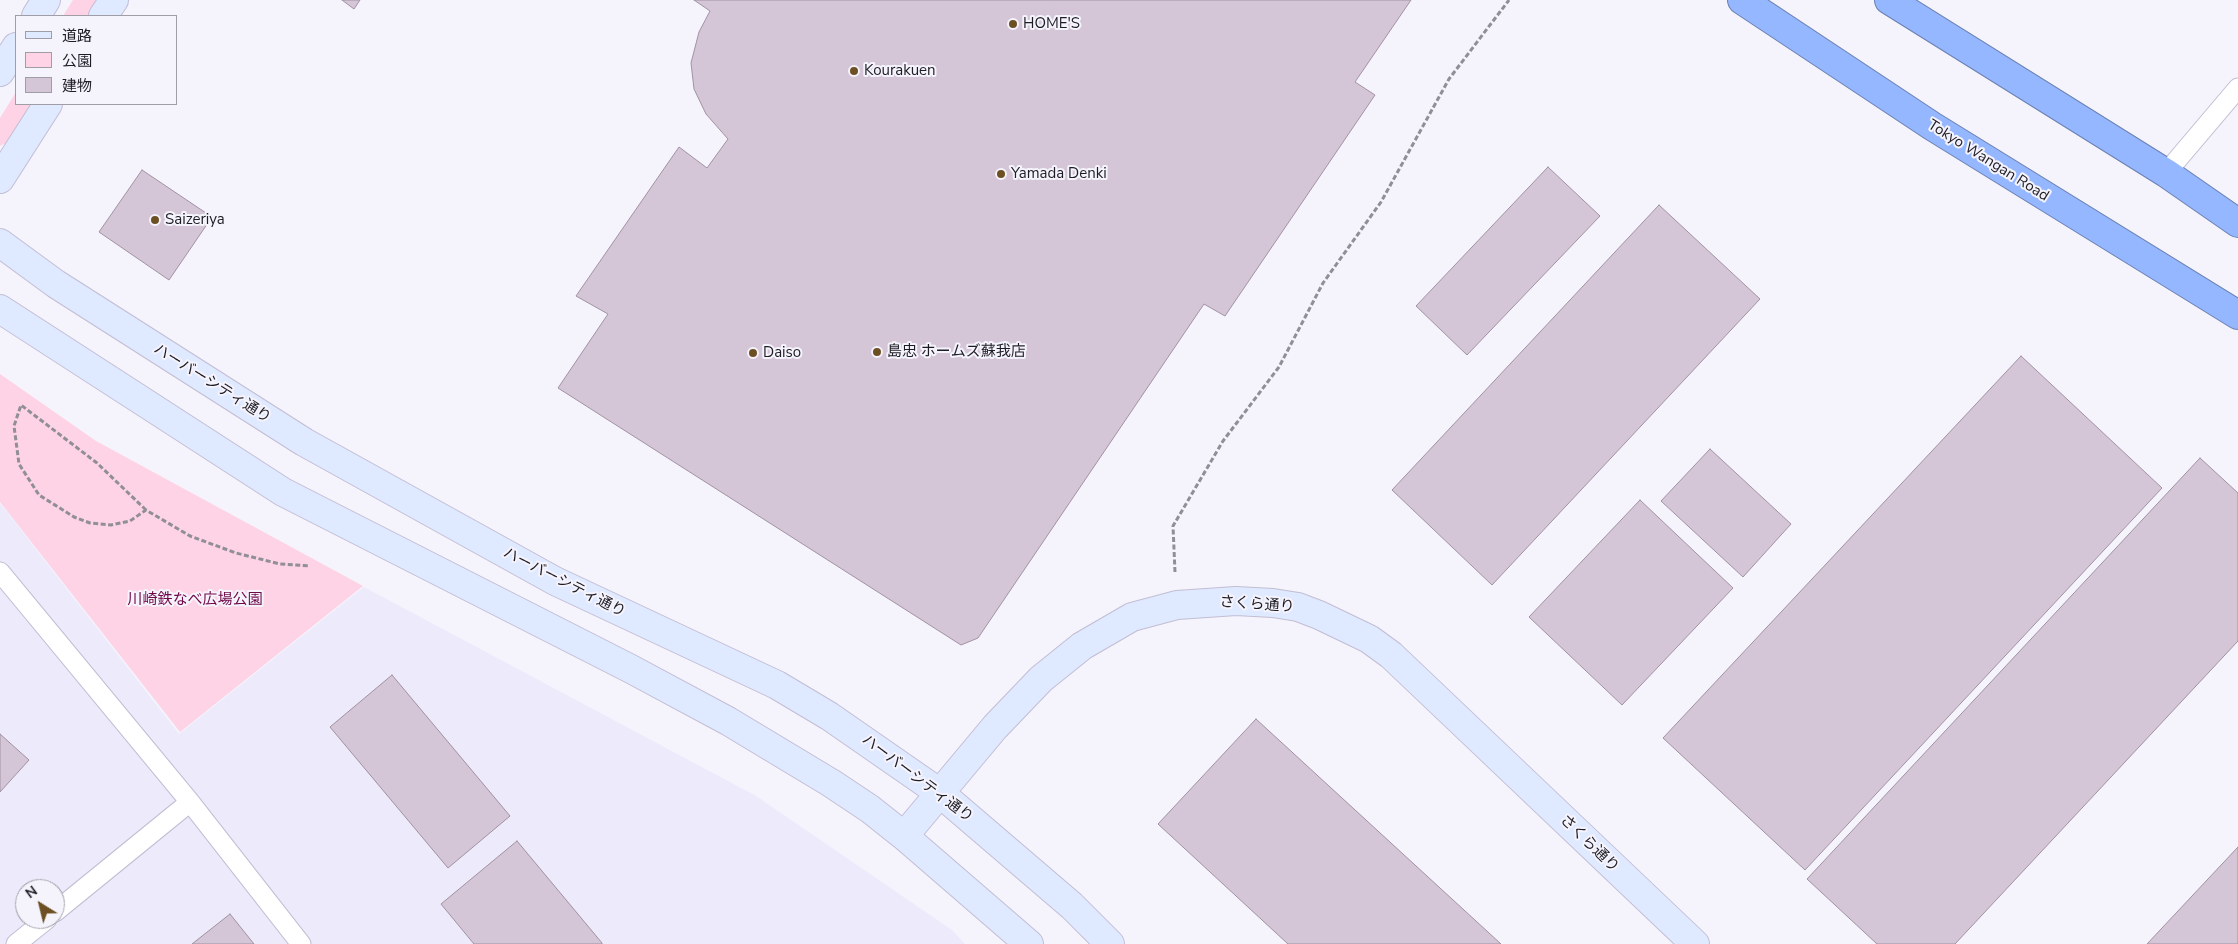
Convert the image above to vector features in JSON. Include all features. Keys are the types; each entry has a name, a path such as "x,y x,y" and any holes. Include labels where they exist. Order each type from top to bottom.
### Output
{"highway":[{"name":"Tokyo Wangan Road","path":"1742,0 1932,126 2238,316"},
{"path":"1889,0 2166,174 2238,222"}],"street":[{"path":"37,15 46,0"},
{"path":"105,15 114,0"},
{"path":"0,72 15,49"},
{"path":"0,179 47,105"},
{"name":"ハーバーシティ通り","path":"0,243 56,284 304,442 555,581 777,685 870,743 940,793 1072,906 1110,944"},
{"path":"0,308 283,492 631,669 728,721 832,783 870,809 904,836 1029,944"},
{"name":"さくら通り","path":"904,836 995,727 1047,674 1082,646 1132,617 1177,605 1204,602 1236,601 1298,608 1344,626 1369,639 1392,655 1695,944"}],"lane":[{"path":"2166,174 2238,88"},
{"path":"0,572 190,802 301,944"},
{"path":"65,904 190,802"},
{"path":"16,944 35,929"}],"path":[{"path":"1175,576 1173,526 1223,441 1279,367 1323,283 1381,202 1449,79 1509,0"},
{"path":"146,510 130,521 111,525 90,522 74,517 39,495 19,464 14,426 21,405 97,463 146,510 190,536 236,553 280,564 310,566"}],"shaded area":[{"path":"0,503 179,734 364,587 756,796 952,930 965,944 0,944"}],"green space":[{"path":"73,0 97,0 88,15 64,15"},
{"path":"15,94 15,105 31,105 8,142 0,146 0,118"},
{"name":"川崎鉄なべ広場公園","path":"0,374 96,441 363,586 180,732 0,502"}],"building":[{"path":"342,0 360,0 354,9"},
{"name":"島忠 ホームズ蘇我店","path":"694,0 1411,0 1355,82 1375,95 1225,316 1204,304 978,638 961,645 558,388 608,314 576,296 679,147 707,168 728,139 706,114 694,89 691,63 699,32 710,11"},
{"path":"1548,167 1600,216 1467,355 1416,306"},
{"path":"142,170 212,217 169,280 99,232"},
{"path":"1659,205 1760,299 1492,585 1392,490"},
{"path":"2021,356 2162,488 1805,870 1663,738"},
{"path":"1710,449 1791,524 1743,577 1661,501"},
{"path":"2200,458 2238,493 2238,641 1955,944 1877,944 1807,879"},
{"path":"1640,500 1733,588 1622,705 1529,617"},
{"path":"392,675 510,816 448,868 330,727"},
{"path":"1256,719 1501,944 1288,944 1158,824"},
{"path":"0,734 29,760 0,792"},
{"path":"517,841 602,944 474,944 441,904"},
{"path":"2238,847 2238,944 2147,944"},
{"path":"230,914 254,944 192,944"}],"place":[{"name":"HOME'S","path":"1013,24"},
{"name":"Kourakuen","path":"854,71"},
{"name":"Yamada Denki","path":"1001,174"},
{"name":"Saizeriya","path":"155,220"},
{"name":"島忠 ホームズ蘇我店","path":"877,352"},
{"name":"Daiso","path":"753,353"}]}
